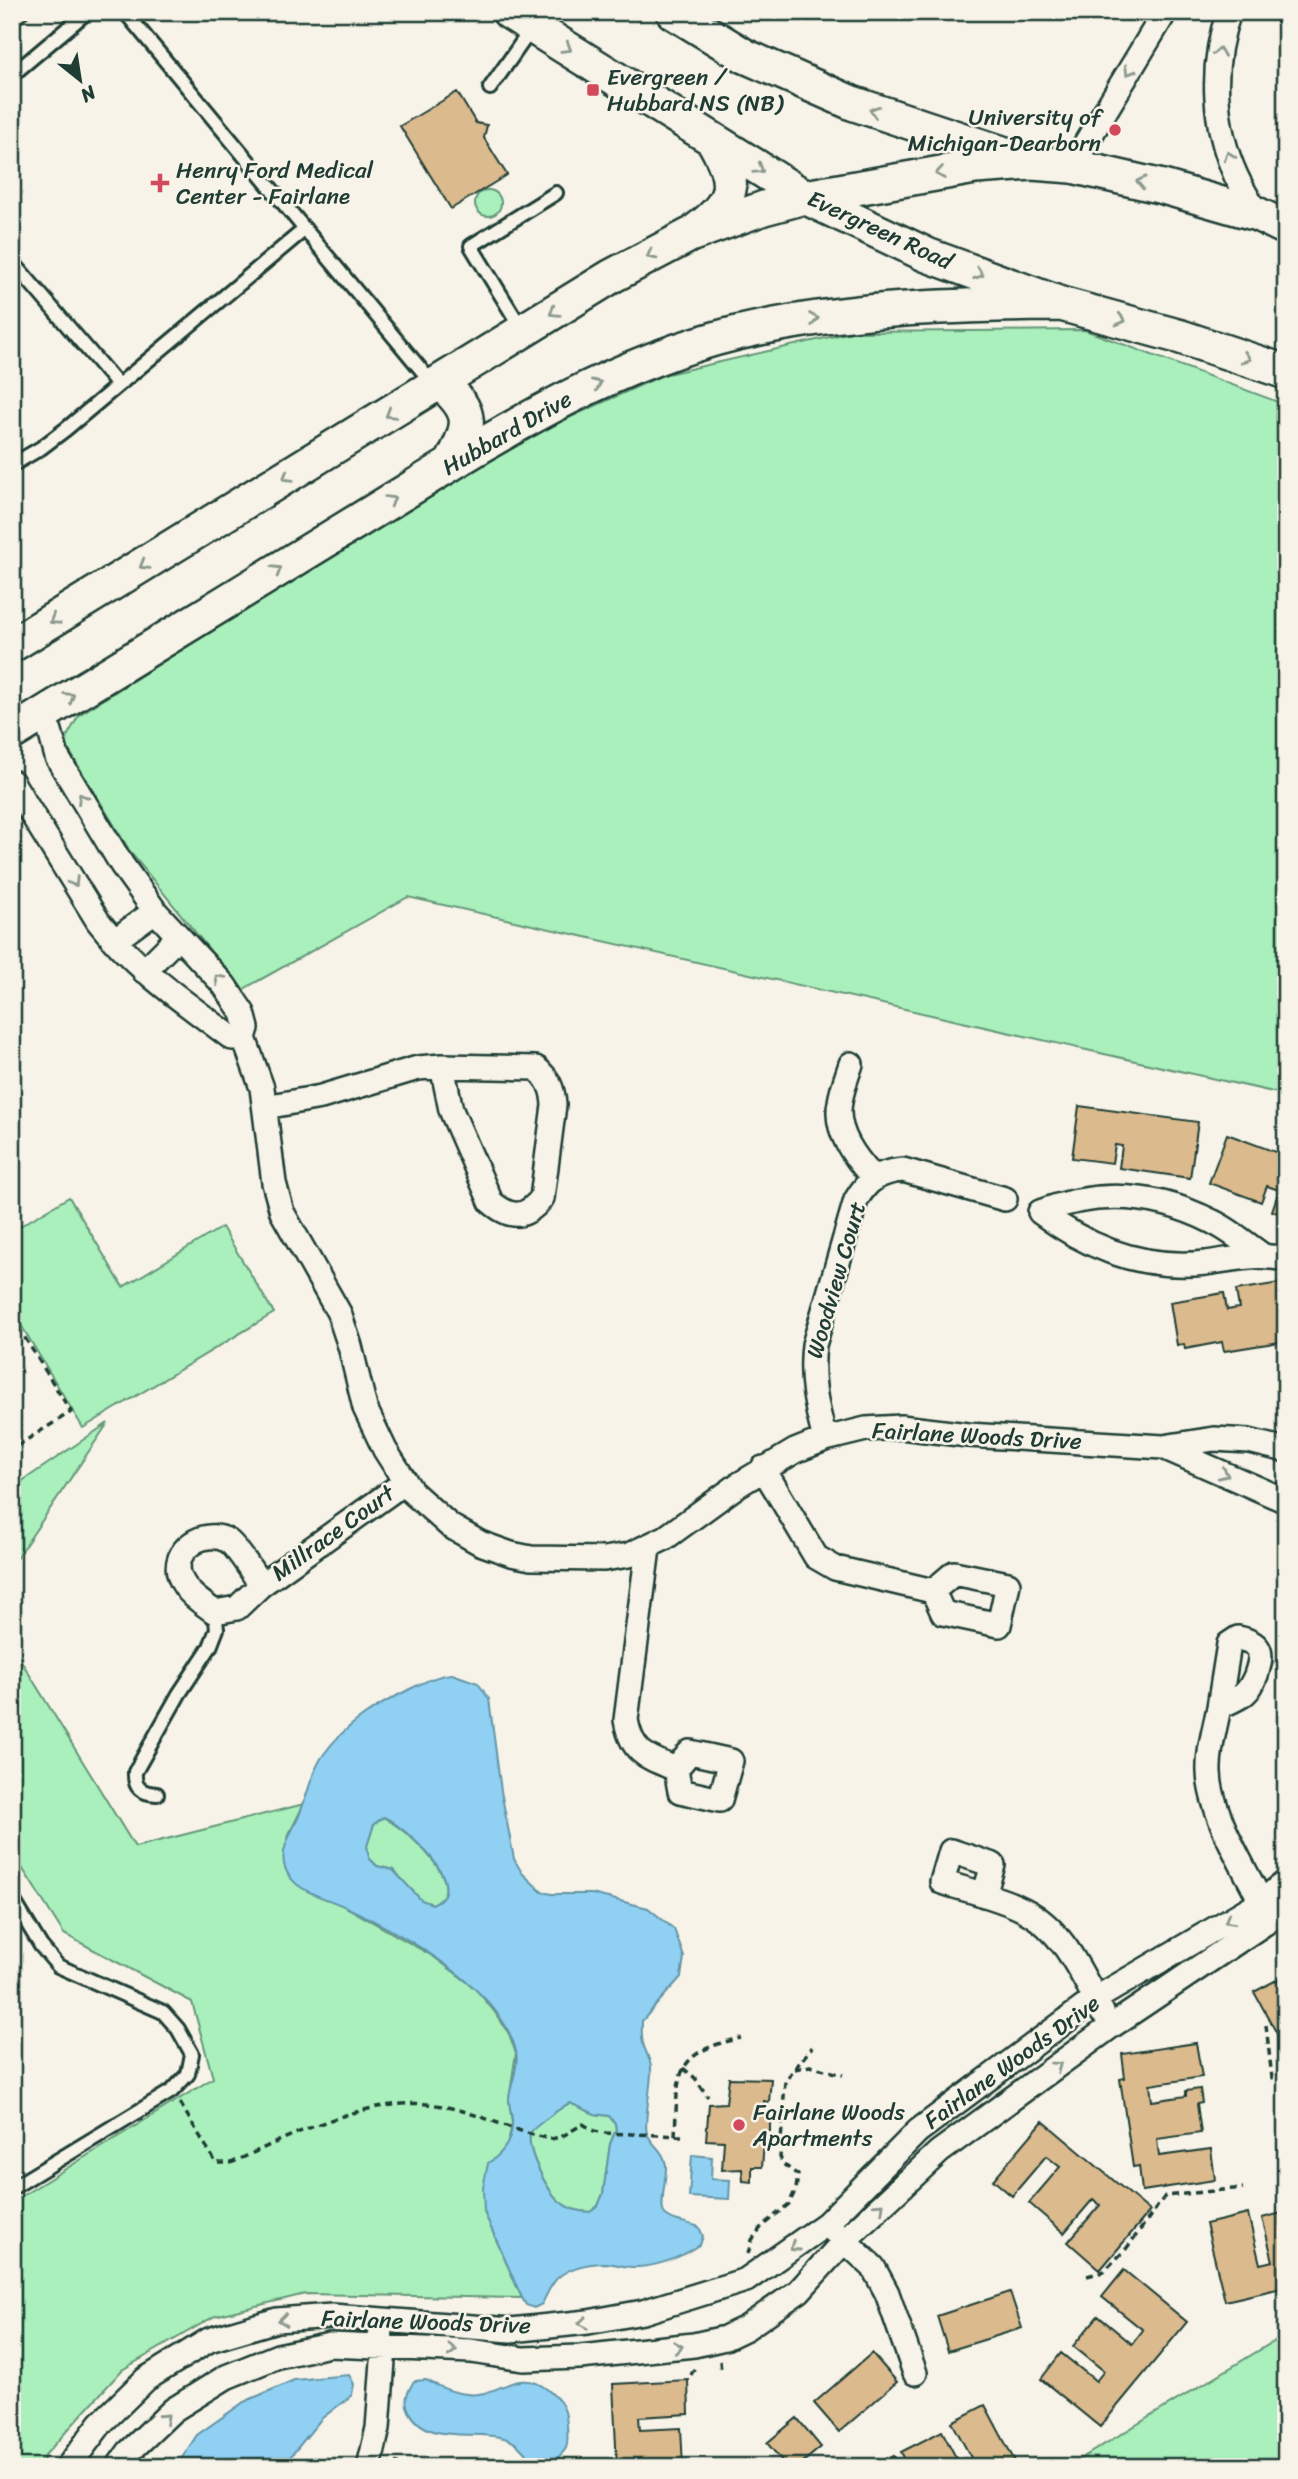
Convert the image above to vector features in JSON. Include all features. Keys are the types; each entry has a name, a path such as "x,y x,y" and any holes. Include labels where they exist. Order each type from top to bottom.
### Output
{"street":[{"path":"673,12 745,55 852,103 1032,163"},
{"path":"1072,166 1165,12"},
{"path":"1229,12 1217,70 1216,93 1220,125 1236,176 1272,221"},
{"name":"Evergreen Road","path":"521,18 805,197 927,255 1060,304 1181,337 1286,372"},
{"path":"690,235 716,216 726,201 731,183 725,160 713,140"},
{"path":"12,645 612,276 690,235 764,208 805,197 975,167 1032,163 1072,166 1163,187 1272,221"},
{"name":"Hubbard Drive","path":"26,724 554,403 661,356 737,333 818,318 876,311 1060,304"},
{"path":"438,384 461,401 467,415 461,446 451,464"},
{"name":"Fairlane Woods Drive","path":"26,724 50,731 57,757 122,865 155,911 233,996 243,1013 247,1028 244,1038 262,1088 274,1183 282,1212 291,1233 339,1313 365,1408 385,1450 405,1482 424,1505 450,1526 480,1543 531,1558 604,1559 629,1555 648,1548 763,1468 825,1439 866,1429 901,1427 968,1435 1163,1447 1214,1439 1250,1441 1286,1450"},
{"path":"12,782 98,920 114,941 144,971 232,1038 244,1038"},
{"path":"114,941 155,911"},
{"path":"144,971 178,937"},
{"path":"851,1064 839,1105 840,1121 855,1157 873,1177"},
{"path":"265,1107 321,1097 418,1068 442,1066 536,1068 546,1076 553,1091 554,1105 542,1198 533,1209 520,1215 502,1212 491,1202 451,1110 442,1066"},
{"name":"Woodview Court","path":"825,1439 812,1388 814,1345 856,1200 864,1186 873,1177 887,1171 903,1170 1005,1199"},
{"path":"1262,1255 1215,1223 1161,1202 1129,1197 1096,1198 1067,1202 1040,1212 1063,1230 1091,1245 1118,1256 1147,1263 1176,1265 1262,1255 1286,1259"},
{"name":"Fairlane Woods Drive","path":"1163,1447 1286,1501"},
{"path":"763,1468 807,1545 822,1562 835,1568 933,1591"},
{"name":"Millrace Court","path":"261,1585 229,1541 210,1536 190,1544 179,1559 180,1577 197,1600 215,1612 237,1608 261,1585 405,1482"},
{"path":"648,1548 626,1720 628,1733 643,1755 676,1769"},
{"path":"1219,1707 1209,1752 1212,1795 1219,1815 1273,1910"},
{"name":"Fairlane Woods Drive","path":"123,2459 173,2410 236,2373 278,2356 330,2345 471,2351 523,2359 603,2355 694,2345 746,2329 799,2291 845,2240 939,2152 1273,1910 1286,1882"},
{"path":"984,1895 1025,1910 1062,1943 1111,2027"},
{"name":"Fairlane Woods Drive","path":"68,2467 99,2426 146,2379 209,2340 277,2320 332,2316 511,2330 588,2322 643,2312 746,2280 826,2224 918,2131 1095,1999 1273,1910"},
{"path":"826,2224 873,2267 887,2293 915,2373"},
{"path":"369,2467 378,2428 384,2348 375,2319"},
{"path":"99,2426 123,2459"}],"lane":[{"path":"12,75 87,12"},
{"path":"125,12 438,384"},
{"path":"490,88 521,18"},
{"path":"524,331 471,246 556,193"},
{"path":"12,465 41,448 305,229"},
{"path":"12,261 118,385"},
{"path":"157,1794 144,1793 138,1789 135,1772 179,1694 210,1647 216,1629 215,1612"},
{"path":"12,1898 41,1945 58,1966 163,2012 178,2029 192,2054 188,2074 172,2091 12,2188"}],"path":[{"path":"12,1317 71,1412 12,1449"},
{"path":"1266,2025 1272,2078 1286,2071"},
{"path":"676,2136 678,2081 683,2068 692,2057 704,2049 741,2038"},
{"path":"746,2280 746,2259 751,2240 762,2226 789,2204 796,2189 798,2175 783,2164 780,2149 783,2088 792,2070 812,2047"},
{"path":"792,2070 810,2066 844,2075"},
{"path":"683,2068 703,2087 708,2097"},
{"path":"172,2091 216,2163 231,2163 346,2113 391,2106 446,2106 551,2139 561,2137 583,2124 594,2131 606,2133 682,2136"},
{"path":"1087,2276 1103,2272 1126,2249 1165,2196 1244,2188"},
{"path":"711,2360 727,2357"},
{"path":"720,2358 721,2371"},
{"path":"691,2375 694,2367 703,2361"},
{"path":"396,2467 397,2461"}],"green space":[{"path":"488,190 497,194 501,203 497,212 488,216 479,212 475,203 479,194"},
{"path":"1085,330 1286,405 1286,1095 408,897 242,990 131,853 64,742 79,715 360,536 529,436 663,375 852,332"},
{"path":"69,1197 123,1287 222,1227 274,1313 83,1428 12,1310 12,1231"},
{"path":"108,1423 12,1565 12,1488"},
{"path":"12,1646 135,1847 304,1804 289,1834 284,1864 289,1876 298,1885 346,1907 434,1957 475,1988 494,2011 509,2034 516,2053 509,2100 512,2123 508,2145 499,2156 484,2212 522,2298 305,2294 215,2316 122,2370 45,2455 41,2467 12,2467 12,2202 213,2078 192,2002 64,1934 12,1852"},
{"path":"383,1817 419,1845 441,1872 445,1885 443,1896 432,1904 421,1900 393,1870 377,1866 369,1858 367,1846 374,1824"},
{"path":"570,2103 595,2114 609,2116 615,2123 603,2194 598,2206 590,2212 573,2210 559,2201 543,2178 531,2147 531,2131"},
{"path":"1286,2334 1286,2467 1067,2467"}],"water":[{"path":"452,1674 478,1683 489,1699 501,1791 514,1859 522,1873 542,1892 592,1894 648,1908 674,1929 684,1957 681,1977 642,2021 642,2040 651,2068 646,2128 666,2165 662,2204 664,2213 675,2220 699,2227 703,2236 700,2245 678,2257 654,2265 583,2265 556,2279 542,2304 534,2308 526,2305 522,2298 484,2212 483,2188 488,2163 499,2155 506,2145 512,2126 509,2098 517,2057 506,2028 491,2005 446,1965 369,1918 301,1887 290,1877 284,1862 285,1847 316,1769 333,1743 353,1724 399,1694 436,1677","holes":["384,1817 419,1845 441,1872 445,1885 443,1896 432,1904 421,1900 393,1870 377,1866 369,1858 367,1846 374,1824","570,2103 595,2114 609,2116 615,2123 616,2130 610,2144 603,2194 598,2206 590,2212 573,2210 559,2201 543,2178 531,2148 531,2132"]},
{"path":"692,2155 712,2157 711,2179 730,2180 729,2199 689,2197"},
{"path":"349,2375 354,2384 352,2395 321,2419 282,2467 176,2467 197,2435 244,2402 294,2380"},
{"path":"426,2380 451,2391 467,2394 488,2392 517,2382 537,2383 548,2390 564,2408 568,2432 566,2448 555,2461 544,2462 530,2458 512,2441 504,2438 439,2433 427,2429 417,2422 406,2403 414,2381"}],"building":[{"path":"12,12 33,12 12,30"},
{"path":"457,92 476,123 487,125 484,138 507,175 451,209 400,126"},
{"path":"1079,1106 1198,1122 1190,1178 1119,1168 1122,1146 1115,1145 1112,1163 1072,1158"},
{"path":"1227,1134 1286,1156 1286,1216 1272,1211 1279,1190 1267,1186 1261,1202 1209,1183"},
{"path":"1280,1283 1283,1302 1286,1302 1286,1341 1224,1351 1222,1342 1185,1349 1184,1344 1177,1345 1170,1302 1224,1293 1227,1310 1239,1308 1236,1290"},
{"path":"1286,1975 1286,2050 1254,1992"},
{"path":"1196,2043 1202,2077 1150,2085 1152,2101 1186,2096 1186,2091 1200,2089 1202,2103 1197,2104 1201,2133 1157,2139 1159,2156 1211,2149 1215,2180 1142,2191 1139,2166 1133,2167 1120,2079 1125,2078 1122,2054"},
{"name":"Fairlane Woods Apartments","path":"729,2078 771,2079 769,2102 764,2101 765,2118 770,2119 770,2131 765,2131 762,2167 752,2167 752,2182 743,2181 742,2169 722,2170 724,2141 706,2140 709,2104 726,2103"},
{"path":"1043,2121 1150,2211 1100,2270 1068,2242 1100,2205 1093,2199 1064,2233 1029,2203 1060,2167 1046,2156 1012,2196 993,2180"},
{"path":"1286,2212 1286,2287 1225,2301 1206,2224 1248,2214 1260,2264 1273,2261 1262,2218"},
{"path":"1124,2270 1187,2322 1100,2427 1041,2379 1061,2353 1096,2381 1104,2371 1073,2346 1098,2316 1132,2344 1143,2330 1102,2297"},
{"path":"1010,2292 1022,2328 948,2351 937,2316"},
{"path":"872,2353 897,2382 839,2432 814,2403"},
{"path":"688,2380 689,2414 639,2417 640,2430 681,2428 683,2467 617,2467 613,2384"},
{"path":"985,2405 1018,2467 976,2467 952,2422"},
{"path":"797,2418 821,2447 797,2467 787,2467 767,2443"},
{"path":"942,2431 961,2467 909,2467 901,2452"},
{"path":"894,2456 900,2467 875,2467"}],"place":[{"name":"Evergreen / Hubbard NS (NB)","path":"593,90"},
{"name":"University of Michigan-Dearborn","path":"1115,130"},
{"name":"Henry Ford Medical Center - Fairlane","path":"160,183"},
{"name":"Fairlane Woods Apartments","path":"739,2125"}]}
